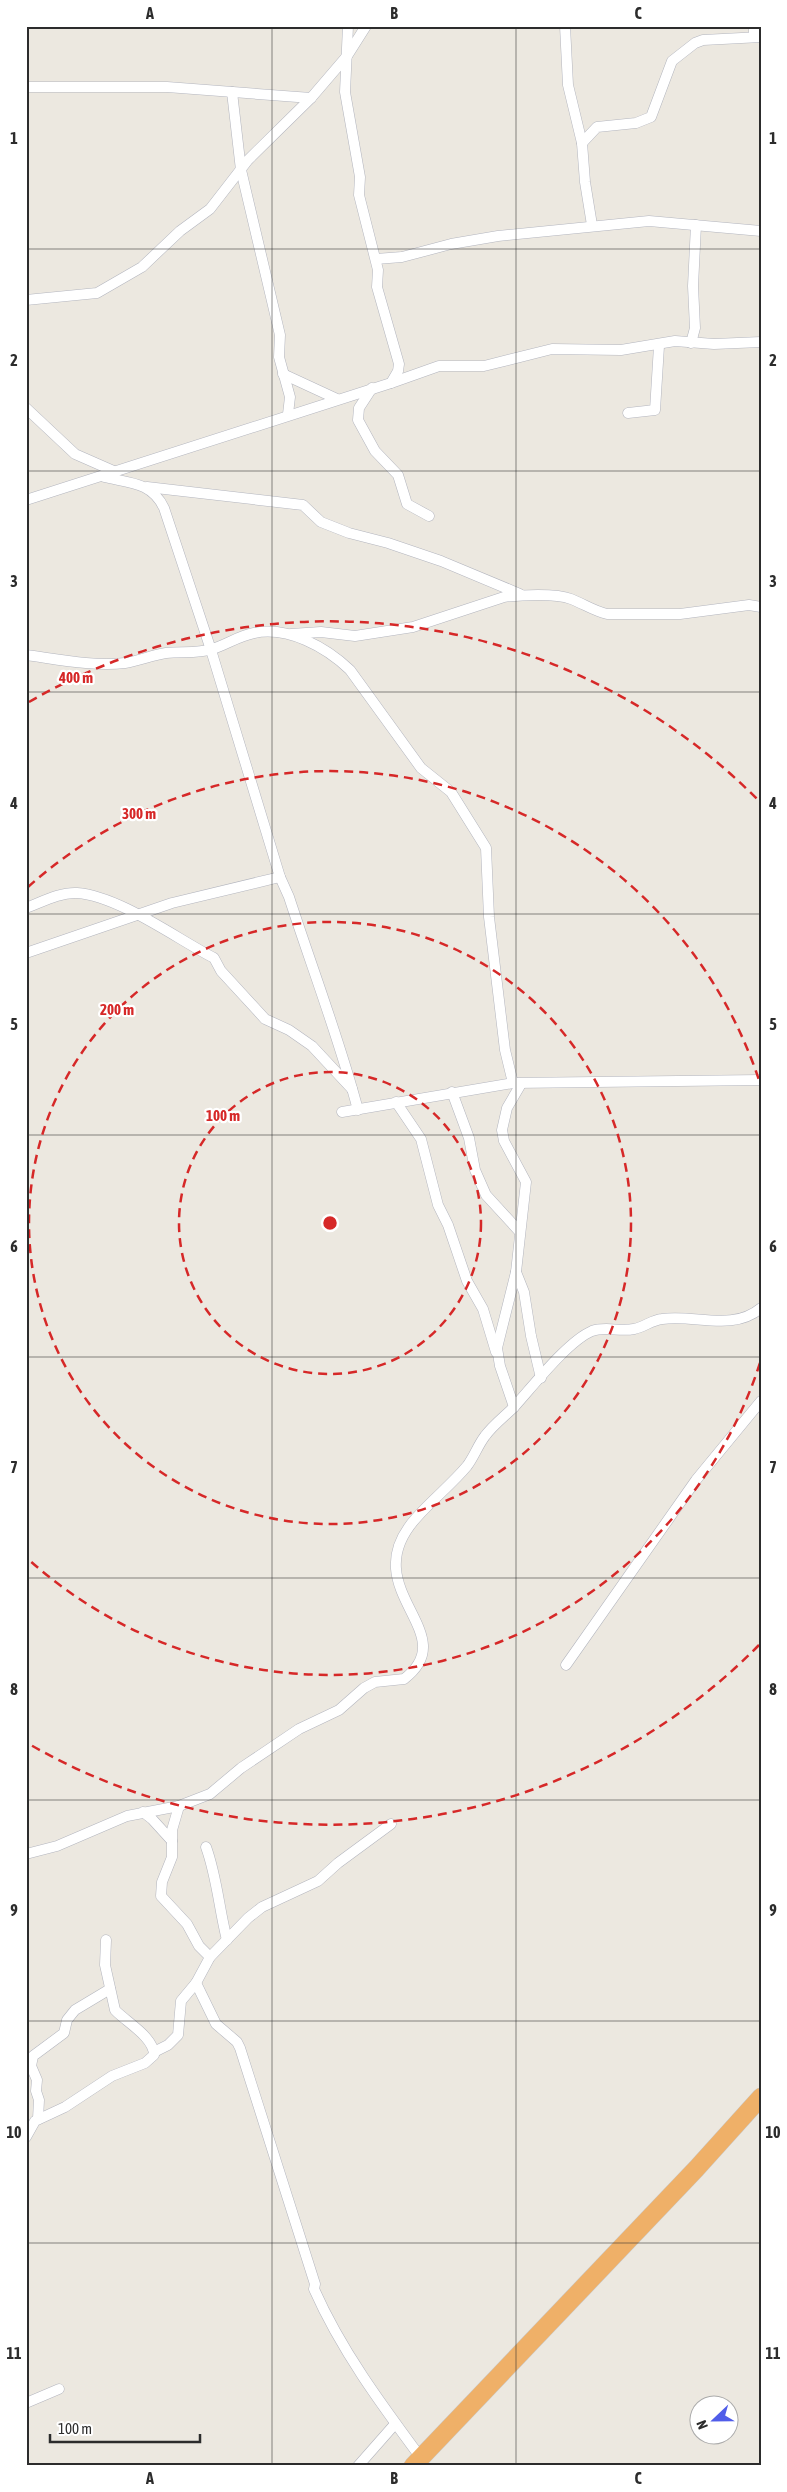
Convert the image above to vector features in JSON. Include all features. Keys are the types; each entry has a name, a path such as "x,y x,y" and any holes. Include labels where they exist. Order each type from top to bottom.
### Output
{"highway":[{"path":"417,2462 696,2169 761,2097"}],"street":[{"path":"348,26 345,92 360,177 360,195 378,270 377,287 399,364 398,371 391,383"},
{"path":"26,300 97,292 142,268 180,231 210,209 248,160 311,98 347,56 366,26"},
{"path":"565,26 568,85 582,143 585,182 592,225"},
{"path":"582,143 597,128 636,123 651,117 672,61 695,43 703,40 757,37 754,26"},
{"path":"26,87 168,87 311,98"},
{"path":"232,92 241,170 280,335 279,357 290,397 288,414"},
{"path":"376,259 402,257 451,244 498,236 592,225 649,221 761,231"},
{"path":"691,343 695,328 693,286 696,225"},
{"path":"26,500 103,477 288,414 391,383 439,366 484,366 552,349 621,350 659,346 676,341 691,343 761,342"},
{"path":"628,413 655,410 659,346"},
{"path":"283,374 336,399"},
{"path":"372,388 359,408 358,416 362,429 382,460 397,474 407,504 429,516"},
{"path":"26,408 75,454 116,472"},
{"path":"103,477 147,487 303,505 321,522 349,534 388,543 441,561 525,597"},
{"path":"147,487 156,494 164,508 211,650 280,877 289,897 335,1038 348,1067 358,1110"},
{"path":"26,655 81,662 120,663 166,653 211,650 236,638 265,631 288,634 321,632 361,636 422,625 504,597 562,596 597,612 607,614 680,614 749,605 761,607"},
{"path":"288,634 322,648 350,670 421,768 451,792 483,842 487,854 489,917 505,1050 517,1084 507,1108 502,1130 504,1141 526,1178 516,1272 500,1334 498,1357"},
{"path":"26,953 172,903 280,877"},
{"path":"26,908 62,895 76,893 101,899 138,914 214,958 221,971 266,1019 289,1030 312,1046 353,1089"},
{"path":"26,904 42,902"},
{"path":"342,1112 452,1092 517,1084 761,1080"},
{"path":"452,1092 469,1138 475,1170 486,1195 519,1231"},
{"path":"396,1102 421,1139 438,1205 449,1228 467,1281 483,1309 514,1407"},
{"path":"516,1272 524,1292 531,1336 541,1378"},
{"path":"26,1854 56,1846 106,1824 143,1812 179,1806 214,1792 241,1768 308,1724 340,1710 364,1688 375,1682 402,1681 411,1674 424,1648 423,1636 397,1582 394,1558 398,1544 416,1517 469,1464 485,1436 576,1340 598,1329 633,1329 656,1320 672,1318 729,1320 746,1317 761,1308"},
{"path":"566,1665 696,1480 761,1402"},
{"path":"179,1806 173,1823 172,1857 162,1882 161,1896 187,1924 199,1946 210,1957"},
{"path":"143,1812 172,1841"},
{"path":"26,2137 31,2126 38,2119 64,2107 112,2076 145,2062 153,2057 154,2052 168,2045 178,2036 181,2024 180,2003 196,1983 210,1957 227,1940 262,1907 318,1881 338,1863 391,1824"},
{"path":"206,1846 218,1891 220,1913 227,1940"},
{"path":"106,1940 105,1965 115,2010 134,2024 154,2052"},
{"path":"196,1983 216,2024 237,2042 240,2048 315,2284 314,2289 328,2320 395,2424 417,2462"},
{"path":"38,2119 37,2080 30,2066 33,2056 64,2033 67,2020 75,2010 110,1989"},
{"path":"26,2403 59,2389"},
{"path":"358,2466 395,2424"}]}
